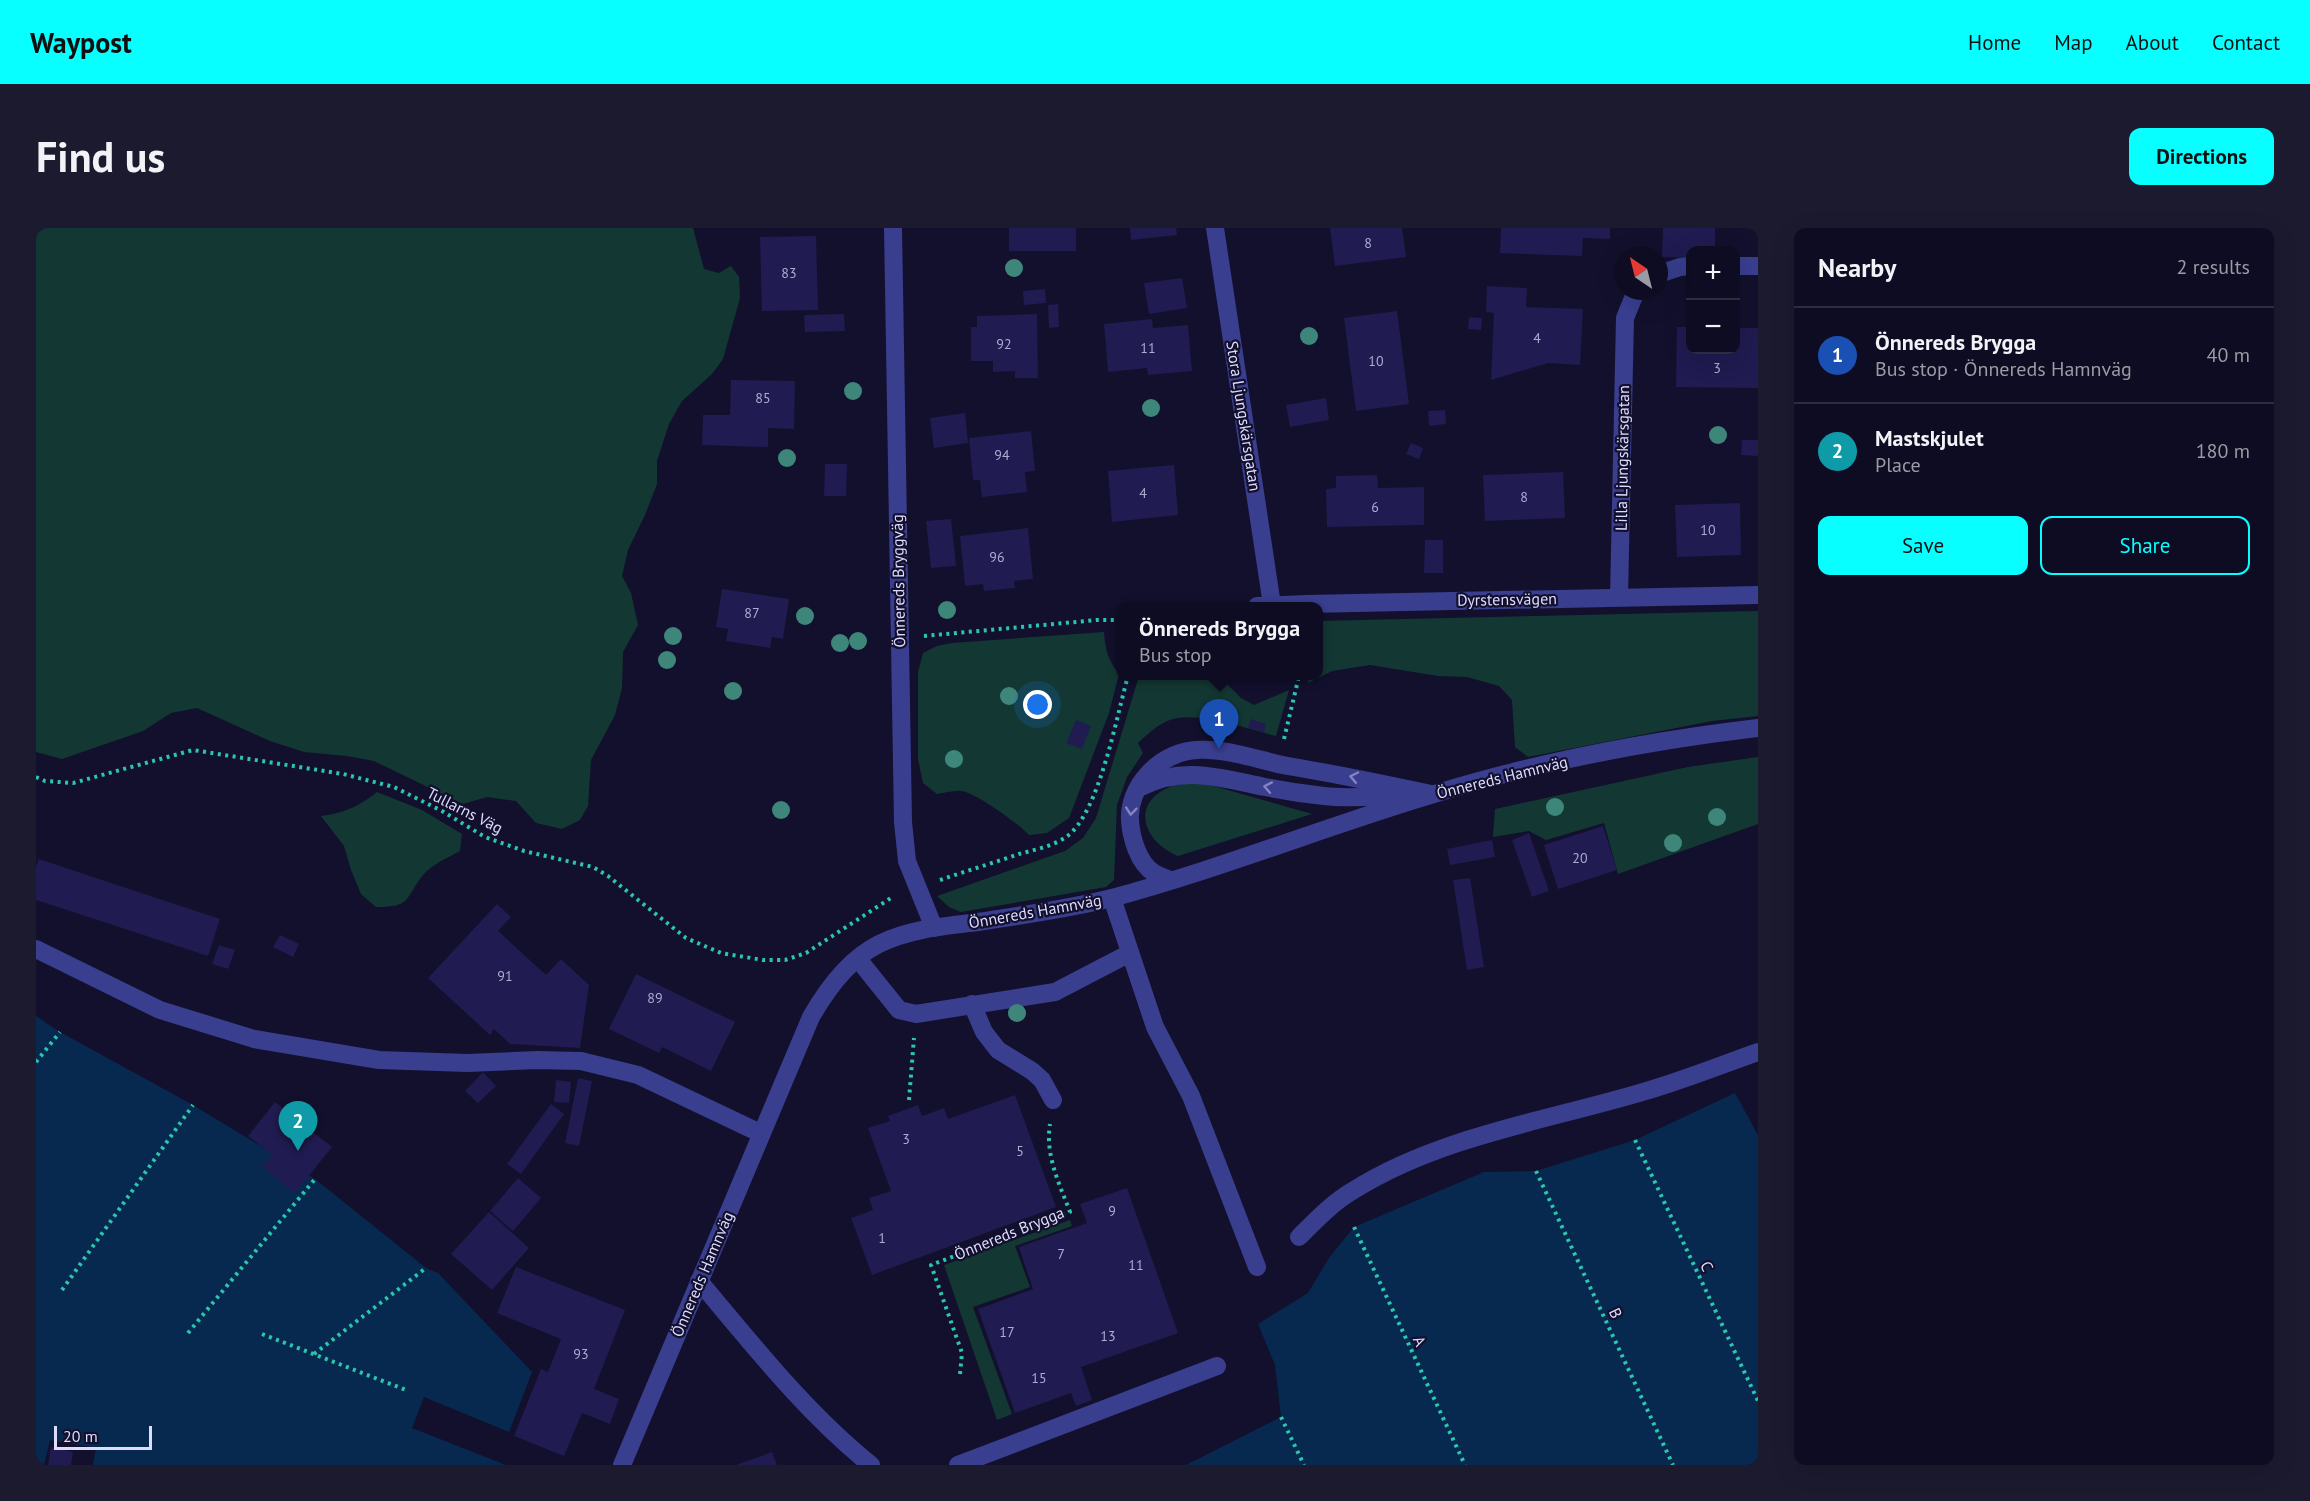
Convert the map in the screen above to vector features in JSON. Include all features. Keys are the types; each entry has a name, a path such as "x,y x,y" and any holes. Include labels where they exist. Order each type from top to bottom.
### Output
{"street":[{"name":"Önnereds Bryggväg","path":"893,228 903,822 907,861 934,928"},
{"name":"Stora Ljungskärsgatan","path":"1215,228 1264,602"},
{"path":"1668,271 1686,266"},
{"path":"1740,266 1758,266"},
{"name":"Lilla Ljungskärsgatan","path":"1619,597 1625,318 1632,300"},
{"name":"Dyrstensvägen","path":"1323,604 1758,596"},
{"name":"Önnereds Hamnväg","path":"622,1465 760,1133 811,1017 823,996 858,959 879,944 934,928 1033,914 1112,898 1431,794 1516,771 1630,747 1758,728"},
{"path":"1170,880 1151,872 1138,853 1130,820 1132,803 1138,788 1155,766 1172,756 1189,751 1219,749 1277,764 1350,776 1431,794"},
{"path":"1138,788 1158,777 1187,774 1207,775 1328,797 1431,794"},
{"path":"1112,898 1155,1027 1191,1096 1257,1267"},
{"path":"36,949 160,1010 254,1039 379,1060 467,1063 581,1061 638,1075 760,1133"},
{"path":"858,959 899,1010 916,1014 1055,992 1130,953"},
{"path":"972,1004 984,1032 998,1050 1025,1066 1042,1080 1053,1100"},
{"path":"1299,1237 1323,1213 1352,1191 1390,1169 1425,1154 1646,1091 1758,1052"},
{"path":"699,1281 804,1403 871,1465"},
{"path":"958,1465 1217,1366"}],"path":[{"path":"899,639 1116,620"},
{"name":"Tullarns Väg","path":"36,777 45,781 73,783 193,750 343,774 394,787 485,837 524,851 592,867 608,876 686,938 721,952 763,960 785,960 806,953 890,898 917,887 1049,845 1066,837 1085,814 1095,792 1127,680"},
{"path":"1277,764 1298,680"},
{"path":"909,1100 916,1014"},
{"path":"36,1062 60,1032"},
{"name":"Önnereds Brygga","path":"960,1374 962,1353 931,1264 1070,1212 1051,1159 1048,1138 1053,1100"},
{"path":"62,1290 193,1105"},
{"name":"C","path":"1635,1140 1758,1401"},
{"name":"B","path":"1536,1171 1674,1465"},
{"path":"188,1333 315,1179"},
{"name":"A","path":"1354,1227 1465,1465"},
{"path":"314,1354 426,1268"},
{"path":"262,1334 406,1390"},
{"path":"1281,1417 1304,1465"}],"green space":[{"path":"36,228 693,228 704,269 719,273 731,266 739,277 740,298 723,359 712,374 682,401 669,424 657,461 657,484 628,550 622,576 631,593 638,625 623,652 622,688 615,715 591,760 588,806 580,820 562,829 536,823 516,801 487,797 463,804 374,761 304,752 270,741 197,708 171,713 143,731 62,759 36,752"},
{"path":"1758,611 1758,716 1712,721 1528,757 1515,747 1512,700 1499,686 1467,677 1438,676 1370,665 1332,671 1323,676 1323,621"},
{"path":"1104,632 1105,644 1116,670 1117,680 1109,713 1069,818 1047,833 1029,835 986,802 968,793 958,791 937,794 923,783 918,759 918,672 923,653 937,646"},
{"path":"1138,680 1211,680 1227,684 1241,698 1254,705 1289,690 1276,736 1227,723 1189,717 1167,721 1138,743 1143,753 1127,777 1117,805 1114,880 1106,887 961,912 949,907 937,896 1065,851 1083,838 1096,818"},
{"path":"1758,757 1758,824 1618,874 1604,823 1546,840 1529,831 1493,837 1495,809 1688,767"},
{"path":"1190,781 1312,814 1178,856 1156,841 1149,832 1146,812 1150,802 1158,793 1174,785"},
{"path":"377,792 422,810 462,834 460,851 427,871 406,900 388,907 376,907 361,894 344,846 321,816 350,808"},
{"path":"1070,1220 1072,1226 1015,1246 1030,1287 973,1307 1012,1414 997,1420 944,1265"}],"water":[{"path":"36,1016 60,1032 193,1105 315,1179 426,1268 438,1273 532,1372 509,1432 424,1397 412,1428 506,1465 36,1465"},
{"path":"1735,1093 1758,1135 1758,1465 1186,1465 1281,1417 1275,1365 1258,1324 1308,1293 1329,1258 1354,1227 1484,1172 1536,1171 1635,1140"}],"pier":[{"path":"50,1440 96,1448 93,1465 44,1465"}],"building":[{"path":"1009,228 1076,228 1076,251 1009,251"},
{"path":"1130,228 1176,228 1177,235 1131,240"},
{"path":"1330,228 1402,228 1406,257 1335,266"},
{"path":"1501,228 1610,228 1610,239 1583,238 1582,256 1500,253"},
{"path":"1663,228 1715,228 1715,246 1686,246 1686,258 1668,257 1668,246 1662,246"},
{"path":"816,236 818,310 762,311 760,237"},
{"path":"1182,278 1187,308 1149,314 1144,283"},
{"path":"1487,286 1527,288 1526,307 1583,309 1580,365 1548,363 1491,380 1494,313 1486,312"},
{"path":"1045,289 1046,303 1024,305 1023,291"},
{"path":"1058,304 1059,327 1049,328 1048,305"},
{"path":"1397,311 1409,404 1356,411 1344,318"},
{"path":"844,314 845,331 805,332 804,315"},
{"path":"1037,314 1038,378 1015,378 1015,371 993,372 993,361 971,361 971,327 977,327 977,316"},
{"path":"1469,317 1482,318 1481,330 1468,329"},
{"path":"1152,319 1153,328 1188,325 1192,371 1148,375 1147,368 1108,372 1104,324"},
{"path":"1677,327 1686,327 1686,354 1740,354 1740,328 1758,328 1758,388 1676,387"},
{"path":"731,380 795,381 794,429 768,428 768,447 702,445 703,415 730,415"},
{"path":"1326,398 1329,420 1290,427 1286,405"},
{"path":"1445,410 1446,424 1429,426 1428,411"},
{"path":"965,413 968,443 934,448 930,418"},
{"path":"1031,431 1035,471 1025,472 1027,492 982,497 980,480 973,480 969,438"},
{"path":"1742,440 1758,440 1758,456 1741,455"},
{"path":"1411,443 1423,448 1419,459 1406,454"},
{"path":"825,464 847,464 846,496 824,496"},
{"path":"1174,465 1178,515 1112,522 1108,471"},
{"path":"1563,472 1565,518 1485,521 1483,475"},
{"path":"1377,475 1378,488 1424,487 1424,525 1327,527 1326,489 1336,488 1336,476"},
{"path":"1740,503 1741,555 1677,557 1675,505"},
{"path":"951,519 956,566 931,568 926,521"},
{"path":"1028,528 1033,579 1014,581 1015,588 984,591 983,584 965,586 960,536"},
{"path":"1425,540 1443,540 1443,573 1424,573"},
{"path":"722,589 789,599 783,639 772,637 770,648 726,641 728,629 716,627"},
{"path":"1251,719 1266,724 1264,732 1248,728"},
{"path":"1076,720 1091,726 1082,749 1066,743"},
{"path":"1603,826 1617,870 1558,889 1544,845"},
{"path":"1529,833 1549,891 1532,897 1512,840"},
{"path":"1492,840 1495,857 1450,865 1447,849"},
{"path":"39,859 220,919 208,956 36,900 36,867"},
{"path":"1470,878 1484,967 1467,970 1453,880"},
{"path":"497,904 511,917 498,931 546,975 561,959 589,985 580,1048 510,1044 494,1029 490,1035 428,978"},
{"path":"280,935 299,944 293,957 273,947"},
{"path":"219,945 235,950 228,969 212,964"},
{"path":"636,974 735,1022 711,1071 662,1047 659,1053 609,1029"},
{"path":"483,1072 496,1086 478,1103 465,1091"},
{"path":"578,1078 592,1081 579,1146 565,1143"},
{"path":"556,1080 571,1082 569,1103 554,1102"},
{"path":"1015,1095 1056,1207 872,1275 851,1218 873,1210 869,1198 891,1191 868,1128 890,1121 888,1116 918,1105 922,1116 944,1108 948,1119"},
{"path":"275,1102 332,1147 295,1193 262,1167 272,1155 248,1136"},
{"path":"551,1104 564,1114 521,1174 507,1164"},
{"path":"518,1178 541,1198 513,1231 490,1211"},
{"path":"1127,1188 1178,1333 1081,1367 1092,1400 1076,1406 1071,1393 1015,1413 978,1309 1033,1289 1019,1247 1087,1223 1080,1204"},
{"path":"489,1212 529,1248 492,1290 451,1254"},
{"path":"516,1267 625,1310 594,1389 619,1399 610,1424 582,1413 564,1456 514,1436 541,1369 548,1372 561,1339 497,1313"},
{"path":"51,1447 73,1452 71,1465 48,1465"},
{"path":"772,1452 777,1465 736,1465"}],"place":[{"name":"Önnereds Brygga","path":"1219,749"},
{"name":"Mastskjulet","path":"298,1151"}]}
